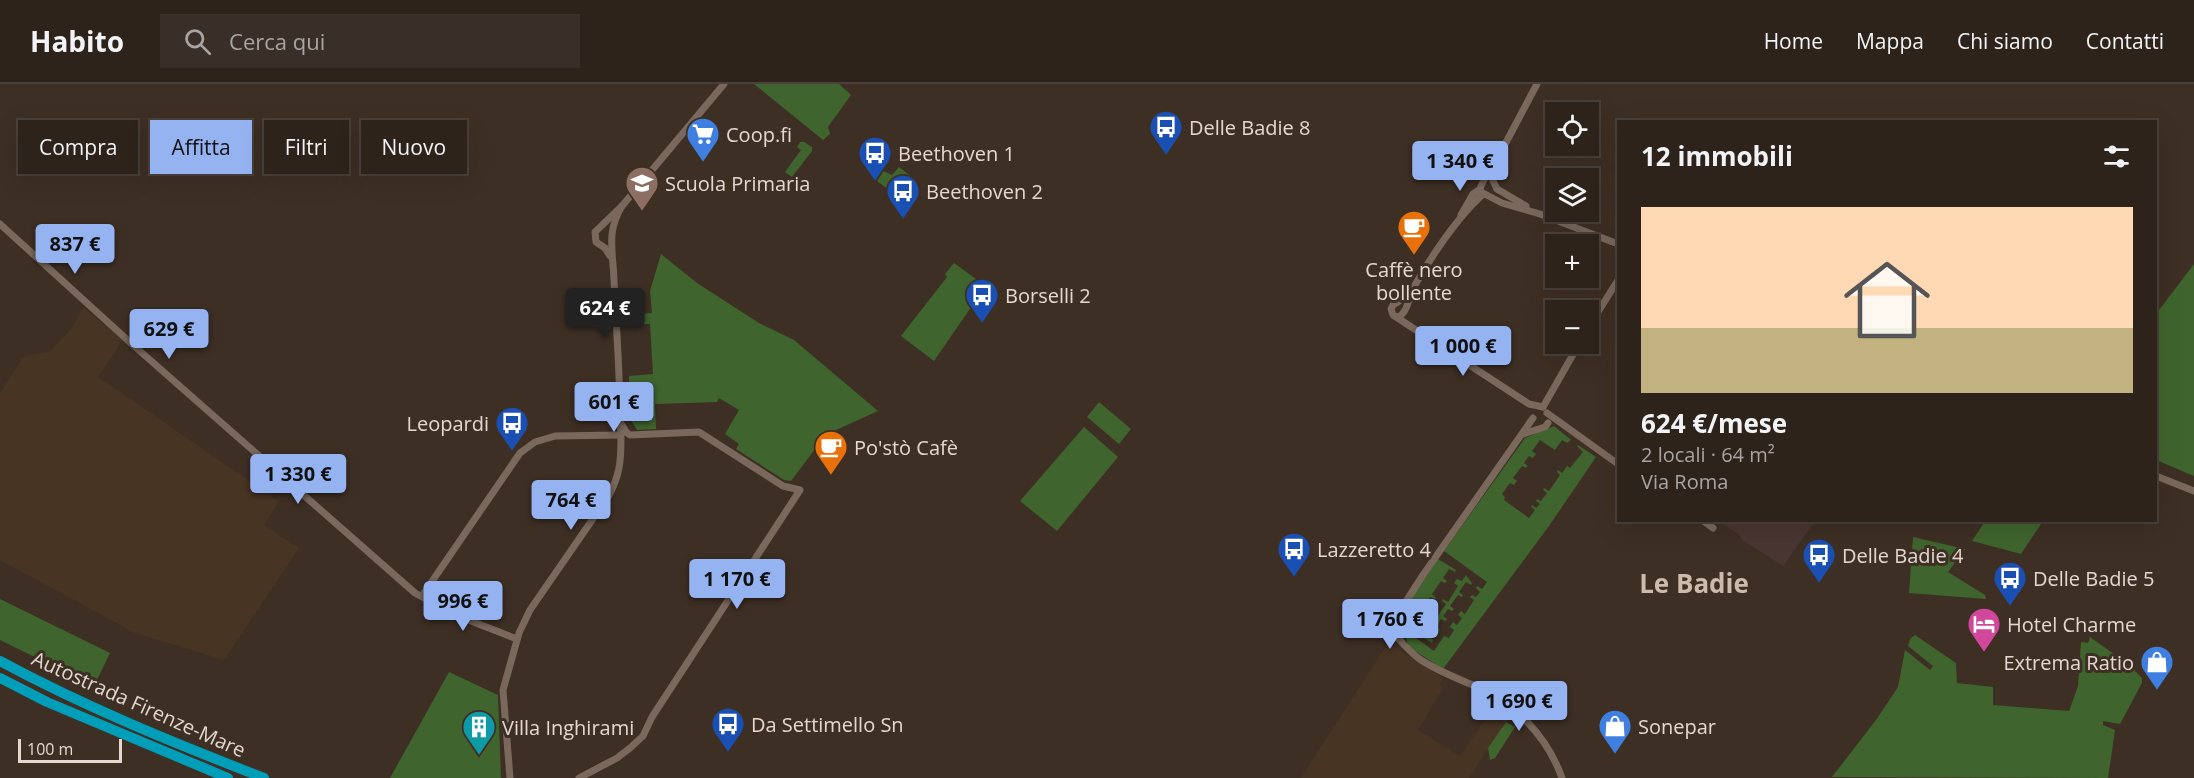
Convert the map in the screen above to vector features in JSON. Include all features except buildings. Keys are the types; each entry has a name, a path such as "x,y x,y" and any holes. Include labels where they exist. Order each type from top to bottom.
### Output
{"highway":[{"name":"Autostrada Firenze-Mare","path":"0,661 53,690 137,728 264,778"},
{"name":"Autostrada Firenze-Mare","path":"0,678 46,702 228,778"}],"street":[{"path":"611,258 596,242 594,238 596,232 622,206 724,84"},
{"path":"1537,84 1502,150 1489,181 1481,184 1483,193 1502,203 1540,213 1617,244"},
{"path":"1489,181 1497,189 1540,213"},
{"path":"1483,193 1493,195 1497,189"},
{"path":"1414,287 1393,305 1391,309 1393,315 1403,312 1414,287 1461,215 1483,193"},
{"path":"511,778 503,690 517,639 530,610 608,498 618,474 621,435 614,274 611,258 614,221 622,206"},
{"path":"0,224 133,345 414,592 462,618 517,639"},
{"path":"602,227 612,231"},
{"path":"602,246 609,245 612,241"},
{"path":"1599,310 1617,282"},
{"path":"1398,302 1403,304 1403,312 1413,328 1563,425 1617,463"},
{"path":"1396,620 1399,612 1523,434 1572,354"},
{"path":"1537,410 1548,423 1563,425"},
{"path":"1537,410 1538,428"},
{"path":"620,417 624,429 630,435"},
{"path":"1523,434 1545,427 1548,423"},
{"path":"579,778 617,758 643,736 652,717 800,490 783,486 699,432 630,435 624,439 621,450"},
{"path":"422,596 520,453 535,442 555,436 621,435"},
{"path":"2157,477 2194,491"},
{"path":"1705,522 1713,528"},
{"path":"1396,620 1386,622 1384,630 1388,637 1398,636"},
{"path":"1396,620 1402,630 1398,636"},
{"path":"1398,636 1419,659 1440,672 1476,687 1512,707 1540,735 1552,753 1562,778"}],"shaded area":[{"path":"83,308 123,339 98,377 279,501 264,525 299,548 224,660 135,633 0,560 0,393 24,356 50,352 72,328"},
{"path":"1720,522 1814,522 1783,566 1741,539 1739,534"},
{"path":"1388,643 1444,678 1440,684 1443,688 1418,730 1460,756 1493,708 1508,719 1469,778 1301,778"}],"green space":[{"path":"754,84 839,84 851,95 828,127 830,134 823,140"},
{"path":"800,142 812,147 812,151 792,177 785,172 801,150 797,147"},
{"path":"899,167 912,177 905,186 907,191 901,199 877,181 883,171 892,175"},
{"path":"661,254 697,283 759,323 794,340 878,411 836,430 822,440 791,481 784,480 736,449 739,444 725,434 739,410 719,398 717,402 655,404 656,429 637,430 629,417 629,376 653,374 650,324 624,324 624,315 652,313 650,291"},
{"path":"954,263 976,279 978,297 934,361 901,336 947,277 945,274"},
{"path":"2194,264 2194,476 2157,460 2157,376 2159,373 2157,371 2157,313"},
{"path":"1099,402 1131,429 1119,444 1087,417"},
{"path":"1554,426 1571,440 1567,443 1562,440 1555,450 1540,440 1532,451 1536,454 1533,458 1529,456 1524,463 1528,466 1526,468 1522,466 1513,478 1517,481 1514,485 1510,483 1502,494 1505,497 1504,500 1529,518 1535,510 1531,507 1532,505 1536,508 1540,504 1536,501 1537,499 1541,501 1547,493 1543,490 1544,488 1549,491 1560,475 1558,470 1562,473 1567,466 1570,468 1583,452 1578,445 1596,457 1549,526 1443,669 1412,649 1407,642 1403,619 1405,618 1404,609 1438,559 1456,570 1455,572 1449,569 1443,578 1447,581 1445,583 1441,581 1432,594 1436,598 1430,597 1428,601 1432,604 1430,607 1426,604 1423,608 1427,611 1424,616 1419,613 1412,623 1417,627 1413,636 1434,651 1444,636 1449,638 1454,630 1450,627 1453,622 1457,625 1462,618 1458,615 1461,611 1465,614 1474,600 1470,597 1472,595 1476,597 1480,592 1477,586 1482,589 1487,582 1444,551 1525,438"},
{"path":"1084,427 1118,457 1057,531 1020,501"},
{"path":"1984,522 2042,522 2021,554 1972,541"},
{"path":"1913,537 1965,549 1948,572 1985,595 1986,599 1909,593"},
{"path":"1466,575 1471,585 1466,582 1459,592 1463,595 1462,597 1458,595 1450,606 1454,609 1452,611 1448,609 1443,616 1447,619 1446,621 1441,619 1436,627 1440,630 1435,629 1429,637 1433,640 1432,643 1424,638 1427,633 1423,630 1424,628 1429,630 1433,622 1429,619 1431,617 1435,620 1446,604 1442,601 1443,599 1448,602 1458,586 1454,583 1457,579 1462,581"},
{"path":"0,599 110,653 94,686 0,640"},
{"path":"1915,635 1956,663 1957,683 1993,687 1993,705 2069,711 2078,686 2081,642 2088,643 2090,637 2128,664 2142,678 2142,683 2120,724 2103,721 2103,725 2115,730 2108,778 1832,777 1898,687 1905,650 1930,670 1933,666 1908,646 1910,639"},
{"path":"449,672 498,695 501,778 390,778"},
{"path":"1506,722 1515,727 1495,758 1490,760 1488,748"}],"place":[{"name":"Delle Badie 8","path":"1166,156"},
{"name":"Coop.fi","path":"703,163"},
{"name":"Beethoven 1","path":"875,182"},
{"name":"Scuola Primaria","path":"642,212"},
{"name":"Beethoven 2","path":"903,220"},
{"name":"Caffè nero bollente","path":"1414,256"},
{"name":"Borselli 2","path":"982,324"},
{"name":"Leopardi","path":"512,452"},
{"name":"Po'stò Cafè","path":"831,476"},
{"name":"Lazzeretto 4","path":"1294,578"},
{"name":"Delle Badie 4","path":"1819,584"},
{"name":"Delle Badie 5","path":"2010,607"},
{"name":"Hotel Charme","path":"1984,653"},
{"name":"Extrema Ratio","path":"2157,691"},
{"name":"Da Settimello Sn","path":"728,753"},
{"name":"Sonepar","path":"1615,755"},
{"name":"Villa Inghirami","path":"479,756"}],"district":[{"name":"Le Badie","path":"1694,583"}]}
